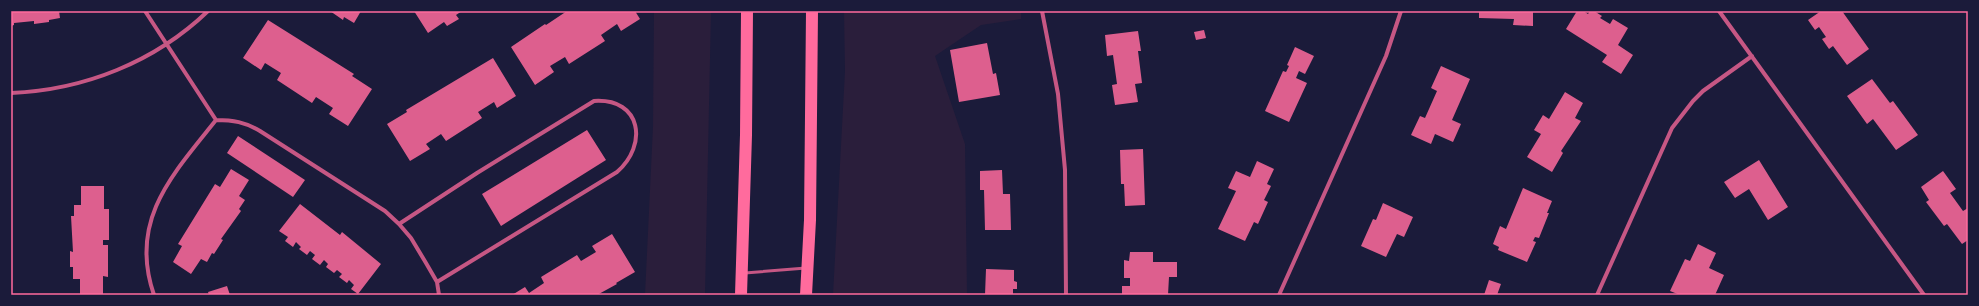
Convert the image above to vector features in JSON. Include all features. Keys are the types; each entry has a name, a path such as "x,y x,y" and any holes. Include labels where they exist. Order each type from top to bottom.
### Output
{"highway":[{"path":"741,295 747,11"},
{"path":"806,295 810,220 812,11"}],"street":[{"path":"145,11 216,120"},
{"path":"11,93 58,88 91,81 141,59 167,44 208,11"},
{"path":"1042,11 1058,94 1065,170 1066,295"},
{"path":"1279,295 1386,56 1401,11"},
{"path":"1719,11 1924,295"},
{"path":"1597,295 1672,128 1703,91 1752,56"},
{"path":"399,224 477,173 594,101 605,100 619,104 629,112 637,129 636,143 627,163 616,172 533,225 437,282"},
{"path":"216,120 233,120 248,124 385,211 411,238 437,282 439,295"},
{"path":"154,295 147,269 147,244 151,220 159,198 171,176 216,120"}],"lane":[{"path":"742,273 807,268"}],"shaded area":[{"path":"654,11 711,11 705,295 645,295 653,127"},
{"path":"844,11 1021,11 1021,19 981,25 935,56 965,144 967,295 833,295 845,71"}],"building":[{"path":"11,11 59,11 60,18 49,20 49,22 34,24 34,21 14,23 14,25 11,26"},
{"path":"330,11 361,11 354,23 344,17 343,20"},
{"path":"414,11 462,11 456,15 459,19 447,26 444,22 428,33"},
{"path":"567,11 635,11 640,19 621,31 617,24 601,35 605,41 569,64 565,57 550,66 554,72 535,85 511,47"},
{"path":"1479,11 1533,11 1533,26 1513,25 1514,19 1479,18"},
{"path":"1577,11 1583,11 1588,14 1590,11 1594,11 1602,16 1600,18 1610,24 1613,19 1628,28 1618,45 1633,55 1621,74 1602,62 1607,55 1566,29"},
{"path":"1821,11 1842,11 1869,49 1847,65 1833,46 1829,49 1822,39 1826,37 1819,27 1815,30 1808,20"},
{"path":"268,20 354,74 352,76 372,89 348,126 329,114 333,108 316,97 312,103 277,80 281,73 265,63 261,70 243,58"},
{"path":"1204,30 1206,38 1196,40 1194,32"},
{"path":"1138,31 1141,51 1138,51 1142,83 1135,84 1138,102 1115,105 1112,85 1117,84 1113,55 1107,56 1105,35"},
{"path":"987,43 993,74 996,73 1000,95 959,102 950,50"},
{"path":"1295,47 1314,56 1305,74 1299,71 1296,78 1307,83 1289,122 1265,111 1283,71 1286,72 1289,66 1287,65"},
{"path":"493,58 516,96 497,108 494,102 478,112 482,118 446,141 441,134 426,144 430,149 410,161 387,124 407,112 406,110"},
{"path":"1441,66 1470,79 1452,120 1461,124 1453,142 1435,134 1431,144 1411,135 1420,116 1425,118 1437,91 1431,88"},
{"path":"1872,79 1890,103 1893,101 1918,135 1896,150 1873,119 1867,124 1847,96"},
{"path":"1565,92 1583,103 1575,118 1581,121 1561,151 1563,153 1552,172 1527,157 1541,134 1534,130 1543,115 1549,119"},
{"path":"587,130 606,160 501,226 482,194"},
{"path":"238,136 305,180 293,197 227,153"},
{"path":"1143,149 1145,205 1125,206 1124,184 1121,184 1120,150"},
{"path":"1759,160 1788,207 1768,220 1749,189 1735,198 1724,182"},
{"path":"1257,161 1274,169 1267,184 1271,186 1264,200 1268,202 1258,224 1254,222 1245,241 1218,229 1236,191 1228,188 1236,171 1250,177"},
{"path":"231,169 249,180 239,196 245,200 239,209 241,211 221,239 223,240 214,254 212,253 207,262 201,259 191,274 173,262 182,246 178,244 215,184 220,187"},
{"path":"1002,170 1003,194 1010,194 1011,230 985,230 984,190 980,190 980,171"},
{"path":"1943,171 1956,189 1950,193 1963,211 1968,208 1968,240 1962,244 1947,224 1944,226 1926,202 1929,200 1921,187"},
{"path":"81,186 104,186 104,209 109,209 109,240 103,240 103,245 108,245 108,277 103,276 103,295 80,295 80,279 73,279 73,267 70,267 70,251 73,252 71,216 74,216 74,205 81,205"},
{"path":"1523,188 1552,201 1539,238 1535,237 1533,241 1536,242 1527,262 1498,250 1499,247 1493,244 1500,226 1506,229"},
{"path":"1383,203 1413,217 1404,237 1397,234 1386,257 1361,246 1373,219 1376,220"},
{"path":"300,204 340,235 342,232 381,264 358,294 351,289 354,285 349,280 347,283 339,277 342,274 337,270 334,273 326,267 328,264 324,260 320,265 312,259 315,255 310,251 307,255 299,249 301,247 296,242 293,247 285,241 288,237 279,231"},
{"path":"612,234 635,272 616,283 617,284 597,295 512,295 525,287 529,293 544,283 541,277 577,255 581,261 596,252 592,246"},
{"path":"1698,244 1716,253 1709,268 1724,275 1715,295 1680,295 1670,291 1685,259 1690,261"},
{"path":"1130,252 1153,252 1153,262 1177,262 1177,277 1169,277 1168,295 1122,295 1122,286 1130,286 1130,278 1124,278 1124,260 1129,261"},
{"path":"986,269 1014,270 1014,281 1017,282 1017,289 1013,289 1013,295 985,295"},
{"path":"1489,280 1501,284 1497,295 1484,295"},
{"path":"227,286 230,295 209,295 208,292"}]}
